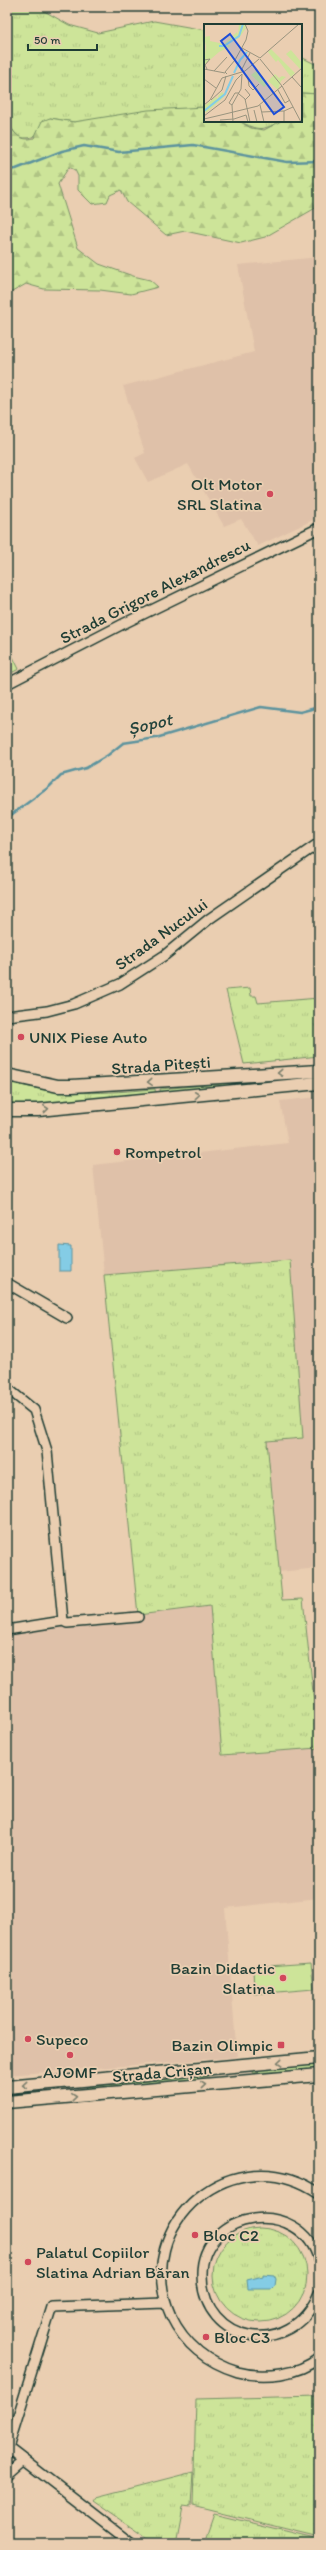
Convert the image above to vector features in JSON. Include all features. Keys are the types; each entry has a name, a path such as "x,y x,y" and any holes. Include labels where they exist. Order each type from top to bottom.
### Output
{"main road":[{"name":"Strada Pitești","path":"7,1075 58,1086 87,1086 319,1071"},
{"name":"Strada Pitești","path":"7,1110 38,1110 319,1083"},
{"name":"Strada Crișan","path":"7,2087 319,2058"},
{"name":"Strada Crișan","path":"7,2102 319,2075"}],"street":[{"name":"Strada Grigore Alexandrescu","path":"7,684 123,624 319,528"},
{"name":"Strada Nucului","path":"7,1016 74,1004 120,984 165,955 209,919 319,843"},
{"path":"7,1283 68,1318"},
{"path":"7,1388 34,1410 48,1451 63,1621"},
{"path":"7,1630 63,1621 67,1624 138,1617"},
{"path":"319,2193 305,2183 284,2176 262,2173 227,2180 198,2196 178,2220 170,2233 163,2256 161,2280 166,2303 178,2329 196,2351 220,2366 248,2374 277,2375 297,2370 319,2358"},
{"path":"319,2261 312,2244 302,2232 289,2224 274,2218 259,2217 242,2220 222,2233 213,2241 205,2257 202,2274 203,2292 214,2312 221,2321 235,2331 252,2336 269,2336 286,2332 302,2322 313,2308 319,2294"},
{"path":"132,2543 8,2448 52,2307 166,2303"},
{"path":"7,2475 23,2461"}],"shaded area":[{"path":"319,257 319,517 258,546 241,519 224,526 188,464 148,482 135,458 145,453 123,386 254,352 238,265"},
{"path":"319,1097 319,1568 279,1572 267,1441 302,1438 290,1260 104,1275 93,1165 288,1143 280,1101"},
{"path":"210,1606 222,1755 319,1748 319,1898 225,1908 237,2057 7,2075 7,1633"}],"green space":[{"path":"7,7 37,7 69,25 98,33 154,21 204,30 204,107 74,122 50,118 37,134 29,138 18,137 7,122"},
{"path":"302,58 319,66 319,94 302,93"},
{"path":"302,93 319,94 319,206 265,237 241,243 185,231 166,235 127,202 121,190 110,195 107,202 92,204 78,190 78,176 75,170 69,167 58,184 78,248 99,264 133,276 150,280 158,287 131,294 100,290 44,289 26,284 12,292 7,292 7,122 18,136 29,139 34,138 42,121 50,118 74,122 148,110 204,107 204,122 241,122 251,128 264,130 279,122 302,122"},
{"path":"241,122 279,122 264,128 251,127"},
{"path":"10,651 19,669 9,674 7,652"},
{"path":"250,988 251,996 256,996 258,1003 319,998 319,1056 244,1064 226,990"},
{"path":"319,1075 319,1081 161,1096 160,1089"},
{"path":"11,1082 46,1090 82,1093 155,1089 156,1096 7,1106 11,1099"},
{"path":"290,1260 303,1438 267,1441 282,1600 303,1599 319,1748 222,1755 210,1606 138,1615 104,1275"},
{"name":"Bazin Didactic Slatina","path":"311,1963 314,1989 254,1994 253,1967"},
{"path":"319,2064 319,2069 252,2073 253,2070"},
{"path":"223,2072 189,2081 89,2090 86,2087"},
{"path":"260,2228 278,2232 293,2242 303,2257 307,2275 303,2293 293,2308 278,2318 260,2322 242,2318 227,2308 217,2293 213,2275 217,2257 227,2242 242,2232"},
{"path":"319,2396 319,2537 193,2506 196,2399"},
{"path":"193,2472 191,2507 183,2506 176,2543 154,2543 93,2501 96,2497"},
{"path":"214,2514 319,2539 319,2543 204,2543"}],"water":[{"path":"59,1245 71,1246 71,1271 59,1271"},
{"path":"263,2274 274,2275 276,2279 275,2286 272,2289 248,2289 247,2280 263,2276"}],"waterway":[{"path":"7,170 16,169 62,151 84,146 119,152 193,145 287,162 319,161"},
{"name":"Șopot","path":"7,818 49,787 61,775 86,768 108,755 123,743 156,738 261,707 300,712 319,707"}],"place":[{"name":"Olt Motor SRL Slatina","path":"270,494"},
{"name":"UNIX Piese Auto","path":"21,1037"},
{"name":"Rompetrol","path":"117,1152"},
{"name":"Bazin Didactic Slatina","path":"283,1978"},
{"name":"Supeco","path":"28,2039"},
{"name":"Bazin Olimpic","path":"281,2045"},
{"name":"AJOMF","path":"70,2055"},
{"name":"Bloc C2","path":"195,2235"},
{"name":"Palatul Copiilor Slatina Adrian Băran","path":"28,2262"},
{"name":"Bloc C3","path":"206,2337"}]}
